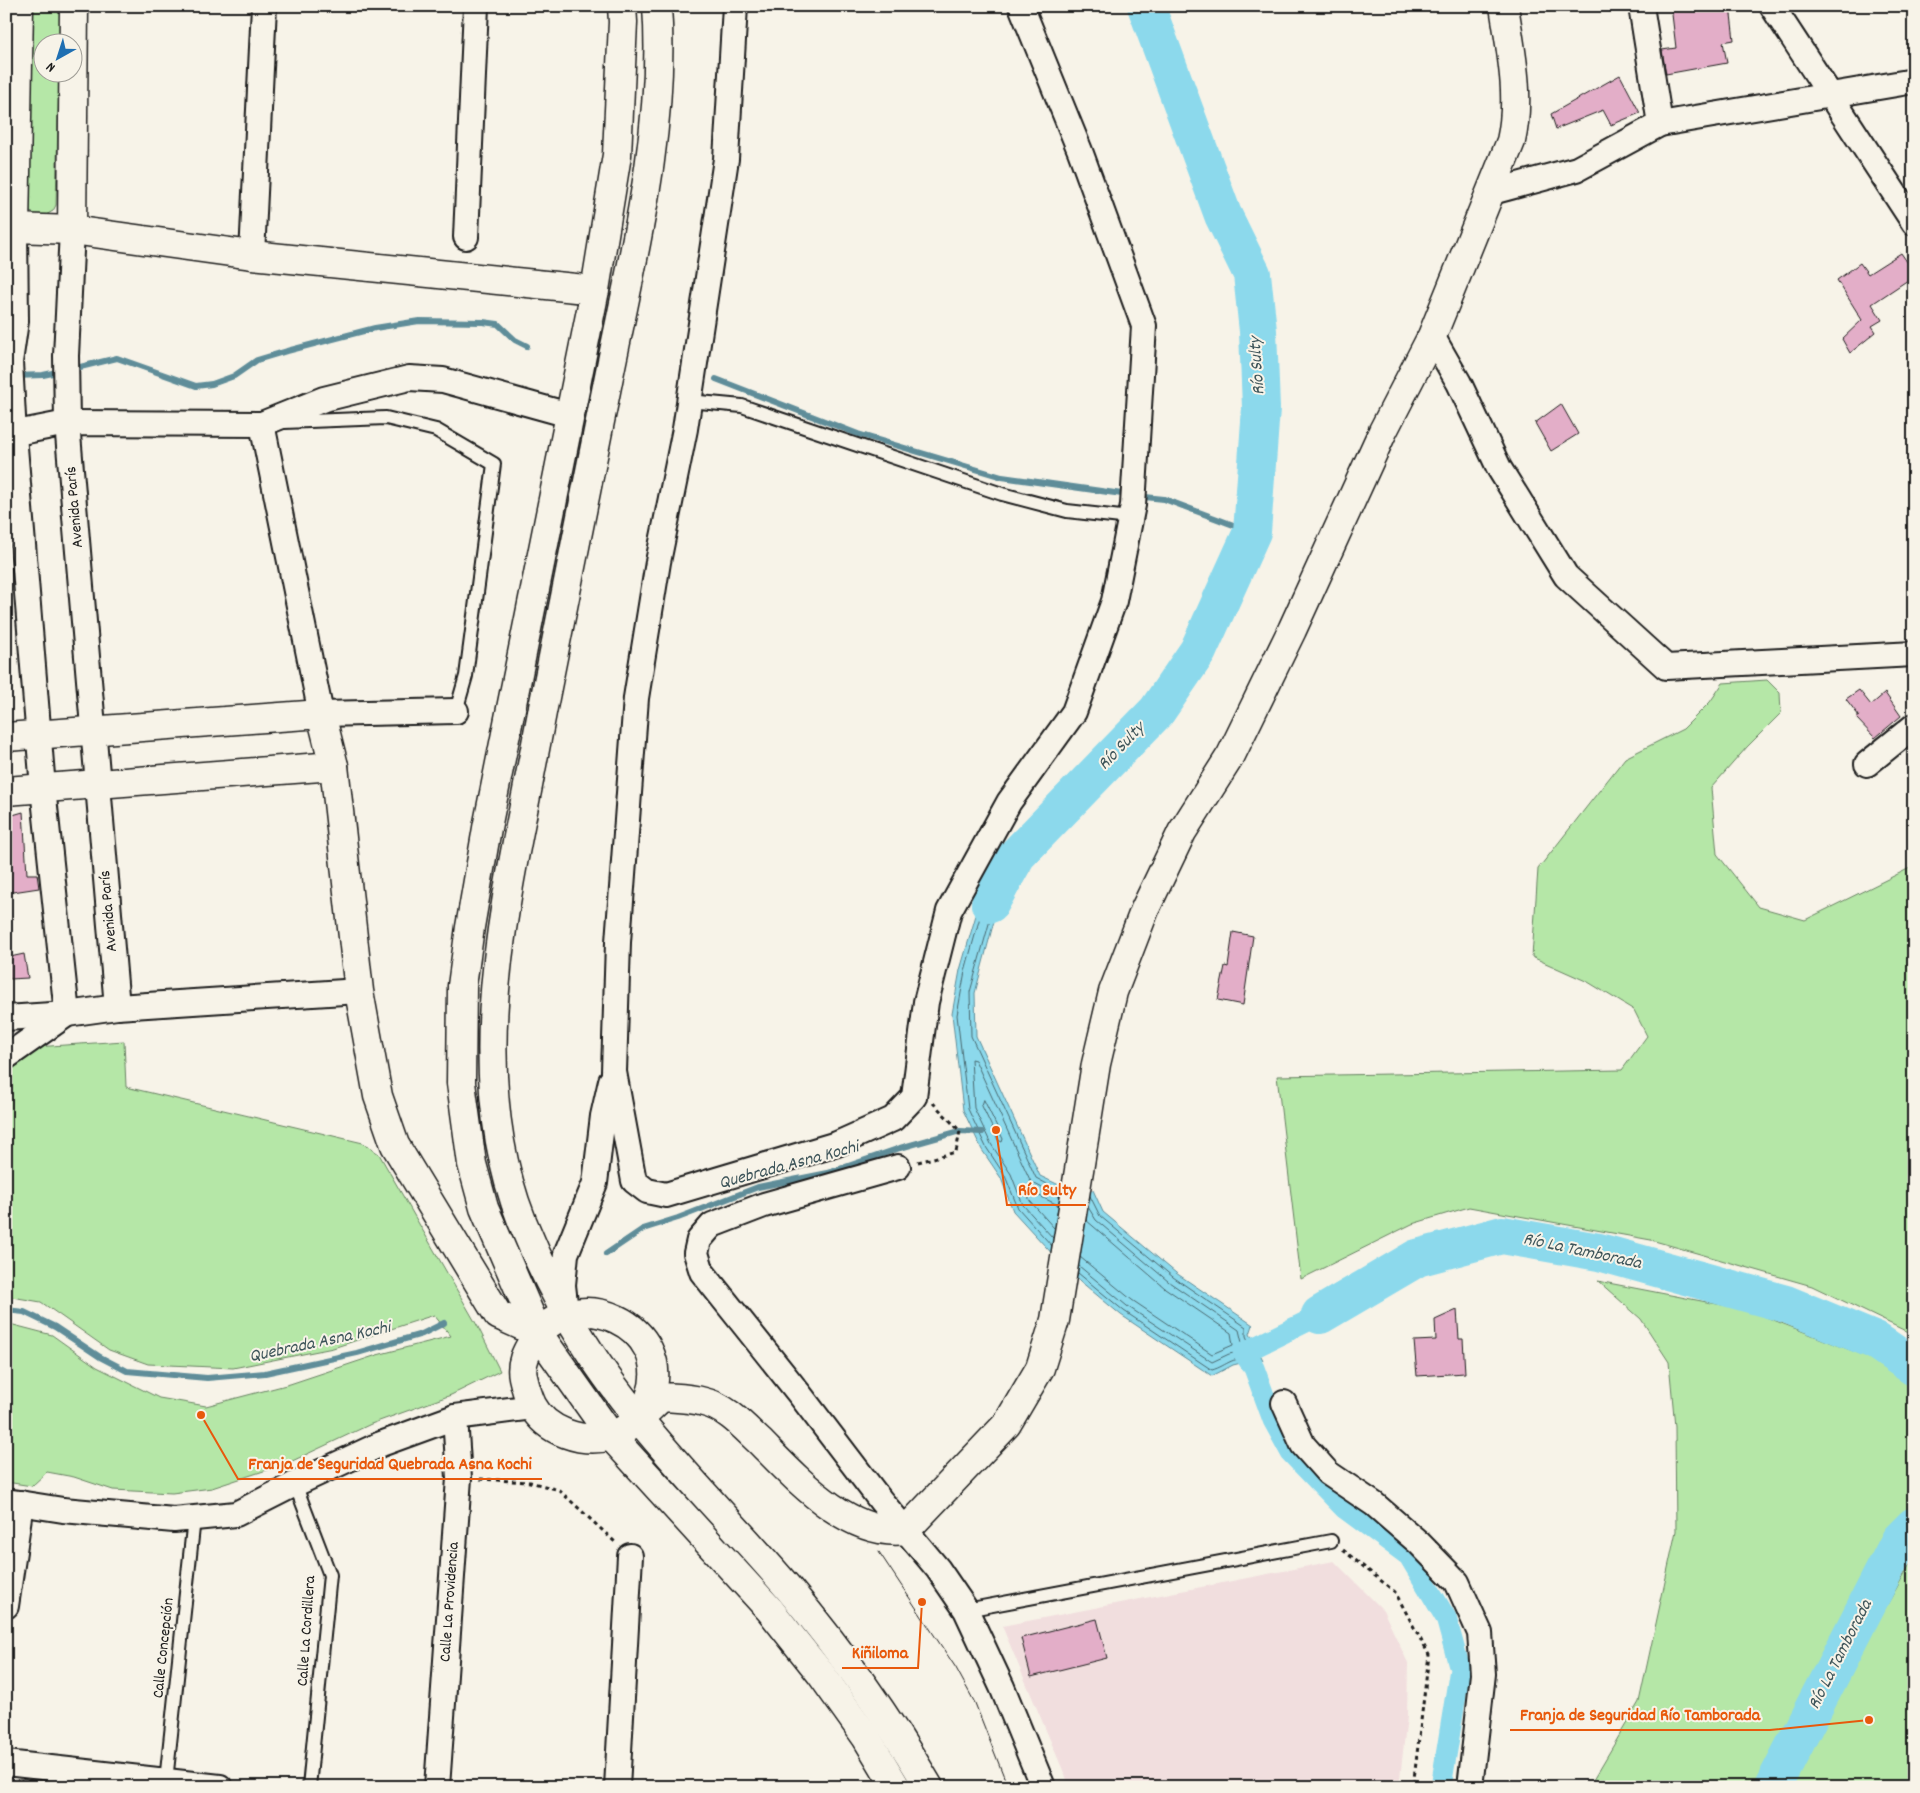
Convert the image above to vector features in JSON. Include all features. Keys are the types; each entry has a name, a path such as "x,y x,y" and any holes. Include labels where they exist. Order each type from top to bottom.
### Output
{"main road":[{"path":"18,6 11,101 15,228 72,230 252,254 595,290"},
{"name":"Avenida París","path":"72,230 74,6"},
{"path":"622,6 623,22 617,155 595,290 487,828 462,986 461,1082 472,1164 484,1208 493,1232 538,1333 611,1436 775,1618 844,1706 896,1787"},
{"path":"657,6 655,124 638,226 509,883 494,995 493,1086 500,1150 509,1184 523,1222 567,1314 585,1345 639,1417 789,1589 852,1667 929,1787"},
{"path":"639,1417 650,1397 654,1377 651,1357 642,1339 628,1324 610,1315 590,1312 567,1314 538,1333 525,1354 522,1373 533,1407 548,1424 570,1436 591,1439 611,1436 627,1428 662,1397 705,1402 735,1418 789,1471 824,1501 858,1524 891,1532 906,1530 1007,1424 1040,1368 1055,1320 1096,1064 1113,992 1145,909 1182,832 1231,755 1292,630 1383,431 1432,336 1492,192 1511,141 1516,118 1516,89 1504,6"},
{"path":"6,737 94,729 320,714 334,766 359,991 378,1096 395,1145 498,1315 538,1333"},
{"path":"6,791 334,766"}],"street":[{"path":"252,254 264,6"},
{"path":"466,237 476,6"},
{"path":"735,6 726,159 689,402 658,562 636,698 618,942 614,1072 634,1180 647,1191 666,1195 837,1144 893,1119 914,1096 926,1002 949,911 1009,802 1074,712 1114,600 1130,518 1144,326 1080,151 1021,6"},
{"path":"1641,6 1660,124"},
{"path":"1772,6 1914,223"},
{"path":"1492,192 1577,168 1660,124 1914,81"},
{"path":"15,228 10,362 12,390 10,435 43,788 67,1014"},
{"name":"Avenida París","path":"72,230 66,356 67,423 117,1007"},
{"path":"1432,336 1459,383 1500,468 1566,576 1666,667 1914,654"},
{"path":"10,435 67,423 262,424 324,399 409,378 443,380 569,415"},
{"path":"262,424 320,714 456,712"},
{"path":"1867,764 1914,726"},
{"path":"6,1018 67,1014 117,1007 359,991"},
{"path":"6,1057 67,1014"},
{"path":"567,1314 563,1285 566,1254 595,1183 603,1116 614,1072"},
{"path":"898,1167 764,1205 712,1224 699,1240 696,1254 702,1272 801,1396 881,1502 938,1569 966,1610 1002,1687 1043,1787"},
{"path":"1284,1403 1304,1445 1328,1473 1374,1504 1419,1543 1457,1582 1480,1633 1482,1666 1476,1750 1470,1787"},
{"path":"6,1606 14,1502 63,1510 174,1520 236,1514 381,1444 455,1417 533,1407"},
{"name":"Calle La Providencia","path":"437,1787 459,1478 455,1417"},
{"path":"617,1787 630,1556"},
{"path":"6,1763 213,1786"}],"lane":[{"path":"689,402 742,406 1002,494 1067,511 1130,518"},
{"path":"262,424 386,418 436,430 494,464 466,676 456,712"},
{"name":"Calle La Cordillera","path":"295,1484 330,1575 309,1787"},
{"name":"Calle Concepción","path":"166,1781 194,1518"},
{"path":"966,1610 1331,1541"}],"path":[{"path":"898,1167 956,1152 960,1131 933,1103 914,1096"},
{"path":"459,1478 530,1482 559,1490 630,1556"},
{"path":"1331,1541 1395,1592 1429,1655 1413,1787"}],"shaded area":[{"path":"1334,1561 1383,1610 1408,1663 1407,1717 1399,1787 1070,1787 1002,1626"}],"green space":[{"path":"30,6 61,6 60,32 32,32 32,82 59,82 56,205 53,211 42,217 28,211"},
{"path":"1767,680 1780,693 1781,713 1747,747 1711,788 1717,854 1759,907 1805,920 1914,866 1914,1335 1812,1286 1651,1240 1469,1207 1412,1224 1301,1279 1277,1076 1622,1070 1647,1036 1634,1010 1588,982 1532,957 1538,869 1625,758 1683,729 1710,702 1723,683"},
{"path":"124,1041 126,1087 363,1143 379,1154 478,1327 500,1371 451,1395 371,1424 288,1463 212,1488 172,1493 113,1490 74,1477 47,1472 32,1486 6,1482 6,1323 52,1335 97,1367 159,1398 206,1406 290,1384 377,1355 451,1336 434,1315 333,1348 233,1368 148,1364 109,1350 41,1302 6,1296 6,1049"},
{"path":"1598,1281 1748,1310 1868,1357 1914,1387 1914,1508 1895,1527 1755,1787 1589,1787 1639,1702 1676,1531 1675,1427 1669,1362 1641,1319"},
{"path":"1914,1557 1914,1787 1791,1787 1860,1653"}],"water":[{"path":"1005,853 1030,870 994,921 975,993 976,1036 1040,1176 1074,1192 1093,1190 1103,1212 1176,1273 1253,1325 1250,1334 1263,1360 1259,1362 1260,1364 1249,1370 1241,1363 1212,1376 1121,1315 1068,1271 1013,1211 1001,1178 982,1150 963,1110 952,1014 960,970 976,915"}],"building":[{"path":"1671,6 1730,6 1734,40 1723,42 1727,63 1666,74 1662,50 1676,48"},
{"path":"1620,75 1640,113 1611,125 1603,110 1556,129 1551,114"},
{"path":"1901,253 1914,272 1914,276 1872,304 1882,320 1872,326 1876,332 1850,353 1842,339 1862,320 1837,280 1860,263 1868,274"},
{"path":"1561,404 1578,434 1551,451 1535,423"},
{"path":"1859,690 1871,705 1885,693 1901,716 1875,738 1856,718 1859,716 1846,699"},
{"path":"23,812 27,874 37,874 39,888 6,893 6,817"},
{"path":"1233,932 1253,936 1243,1005 1218,1000 1225,966 1228,967"},
{"path":"24,954 28,978 10,979 10,957"},
{"path":"1457,1310 1459,1339 1463,1339 1465,1373 1417,1376 1414,1341 1436,1340 1435,1320"},
{"path":"1097,1619 1107,1658 1031,1677 1021,1638"}],"waterway":[{"name":"Río Sulty","path":"990,904 1017,855 1157,711 1198,651 1252,532 1261,408 1258,331 1252,274 1223,215 1146,6"},
{"path":"72,369 117,358 196,386 212,384 234,376 257,360 375,328 419,321 498,324 515,340 527,346"},
{"path":"15,376 43,375 62,371"},
{"path":"716,379 858,434 1002,477 1122,494"},
{"path":"1145,497 1164,499 1252,532"},
{"name":"Quebrada Asna Kochi","path":"606,1254 643,1229 678,1218 758,1187 828,1173 900,1148 960,1131 982,1132"},
{"name":"Río La Tamborada","path":"1320,1315 1417,1258 1502,1235 1599,1252 1786,1304 1876,1341 1914,1367"},
{"name":"Quebrada Asna Kochi","path":"6,1310 24,1312 55,1327 100,1357 127,1371 207,1378 265,1373 357,1353 422,1334 444,1323"},
{"name":"Río La Tamborada","path":"1255,1347 1320,1315"},
{"path":"1243,1352 1254,1368 1273,1420 1291,1453 1344,1508 1409,1556 1446,1618 1460,1669 1441,1787"},
{"name":"Río La Tamborada","path":"1773,1787 1900,1540 1914,1526"}],"tram line":[{"path":"879,1552 956,1668 975,1703 1008,1787"}],"place":[{"name":"Río Sulty","path":"996,1130"},
{"name":"Franja de Seguridad Quebrada Asna Kochi","path":"201,1415"},
{"name":"Kiñiloma","path":"922,1602"},
{"name":"Franja de Seguridad Río Tamborada","path":"1869,1720"}]}
